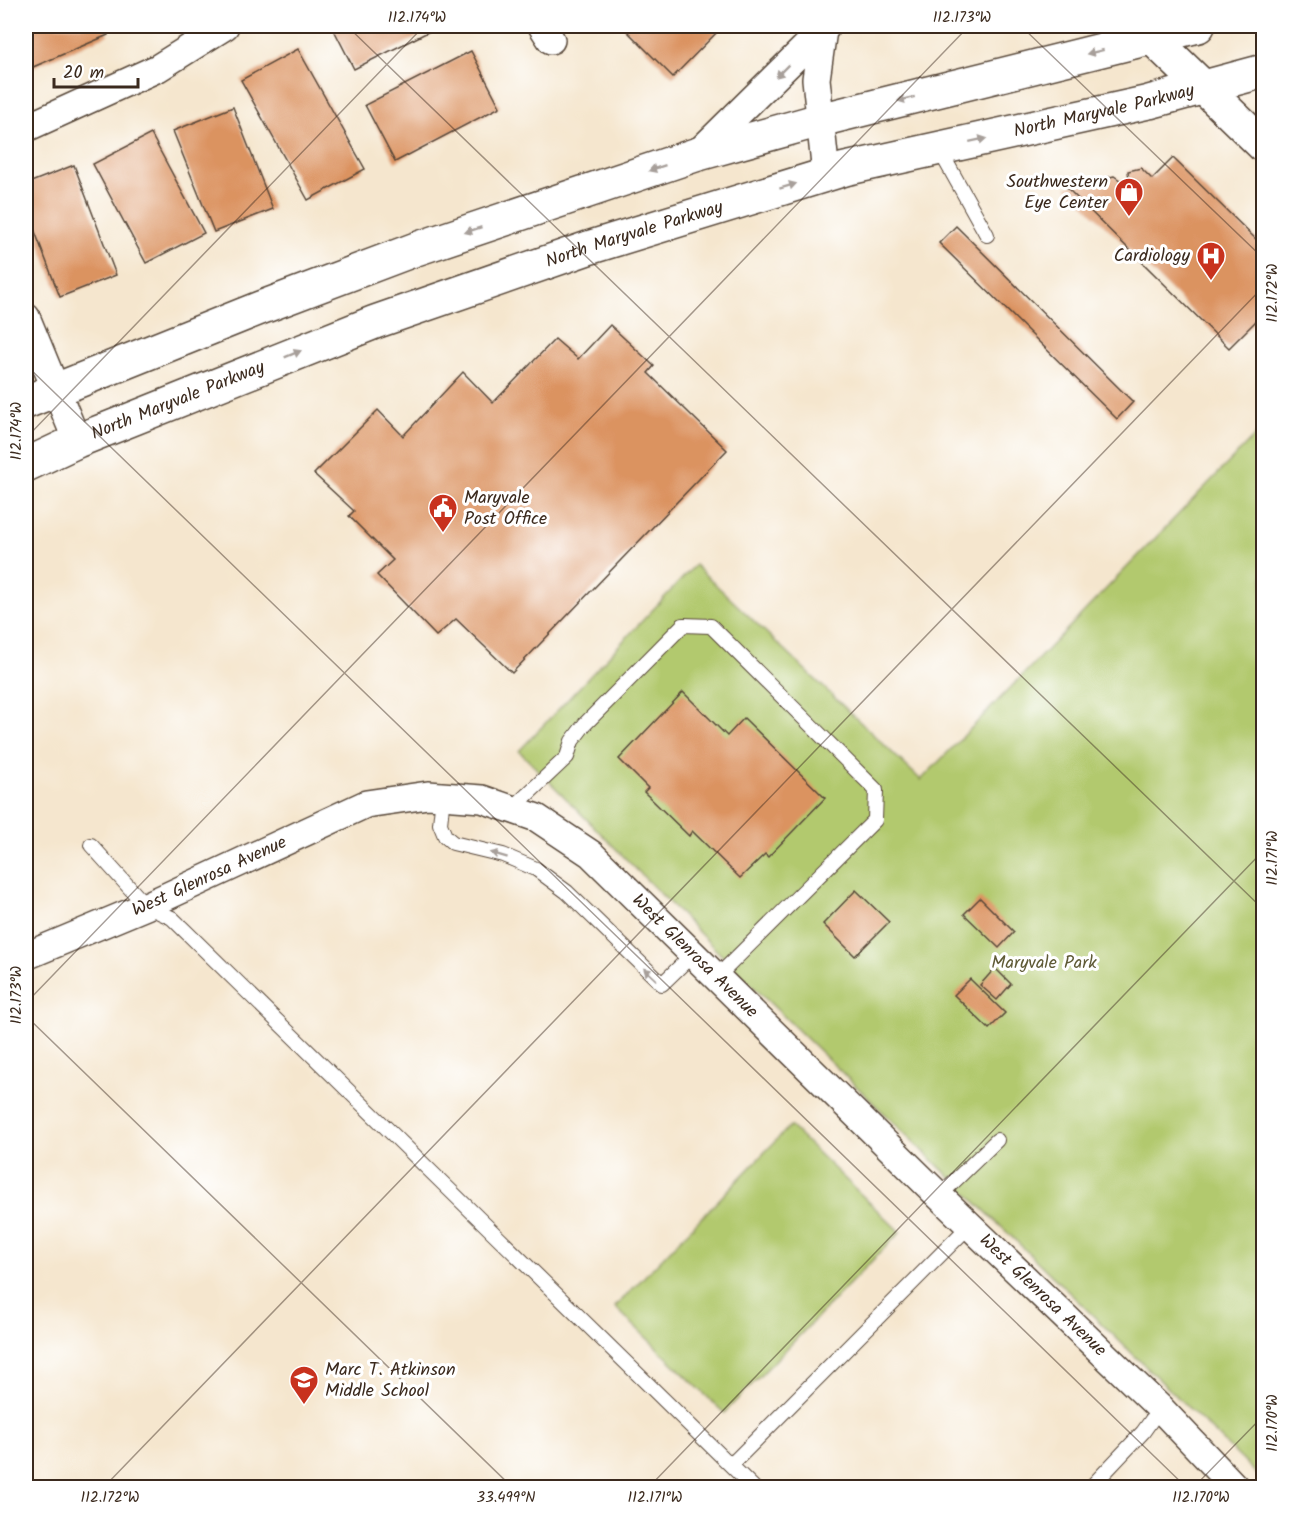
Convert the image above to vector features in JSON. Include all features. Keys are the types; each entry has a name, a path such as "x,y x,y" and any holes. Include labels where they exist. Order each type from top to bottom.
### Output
{"street":[{"path":"26,128 158,68 225,26"},
{"path":"26,402 56,388 416,249 695,155 1145,32 1198,26"},
{"path":"825,28 816,79 826,175"},
{"path":"695,155 825,28"},
{"path":"1145,32 1263,146"},
{"name":"North Maryvale Parkway","path":"26,465 78,441 375,322 588,248 826,175 1203,88 1263,71"},
{"path":"26,317 78,441"},
{"name":"West Glenrosa Avenue","path":"26,956 146,906 366,804 428,795 482,799 537,818 591,854 939,1196 1160,1408 1236,1488"}],"lane":[{"path":"939,149 987,235"},
{"path":"512,810 567,757 572,741 585,724 683,625 711,626 876,790 875,820 717,977"},
{"path":"443,796 440,824 445,836 453,843 503,855 536,869 567,892 662,984 693,955"},
{"path":"91,845 146,906 172,918 754,1488"},
{"path":"939,1196 996,1140"},
{"path":"732,1464 970,1225"},
{"path":"1089,1488 1143,1432 1160,1408"}],"green space":[{"name":"Maryvale Park","path":"1263,427 1263,1480 739,973 519,751 695,565 921,780"},
{"path":"790,1126 900,1232 724,1413 615,1307"}],"building":[{"path":"26,26 104,26 108,35 26,70"},
{"path":"332,26 440,26 354,69"},
{"path":"622,26 723,26 673,77"},
{"path":"298,49 365,169 308,200 241,80"},
{"path":"471,51 500,107 395,162 365,105"},
{"path":"233,107 273,209 214,232 173,131"},
{"path":"151,134 204,233 146,263 93,164"},
{"path":"1173,158 1264,247 1264,313 1229,348 1066,187 1114,176 1130,187 1128,171 1141,168 1152,179"},
{"path":"74,165 116,275 60,297 26,208 26,184"},
{"path":"956,226 1133,402 1117,419 939,243"},
{"path":"610,325 654,366 648,373 727,450 512,673 456,619 436,636 377,575 393,560 349,516 354,511 314,474 378,410 403,436 463,372 493,403 555,339 578,359"},
{"path":"683,692 727,736 744,718 825,798 768,857 765,854 740,878 692,831 689,836 644,792 648,788 619,759"},
{"path":"856,890 889,922 855,956 823,924"},
{"path":"980,898 1014,932 999,948 964,914"},
{"path":"995,968 1011,984 997,1000 980,985"},
{"path":"970,979 1005,1013 989,1029 954,995"}],"place":[{"name":"Southwestern Eye Center","path":"1129,218"},
{"name":"Cardiology","path":"1211,282"},
{"name":"Maryvale Post Office","path":"443,534"},
{"name":"Marc T. Atkinson Middle School","path":"304,1406"}]}
